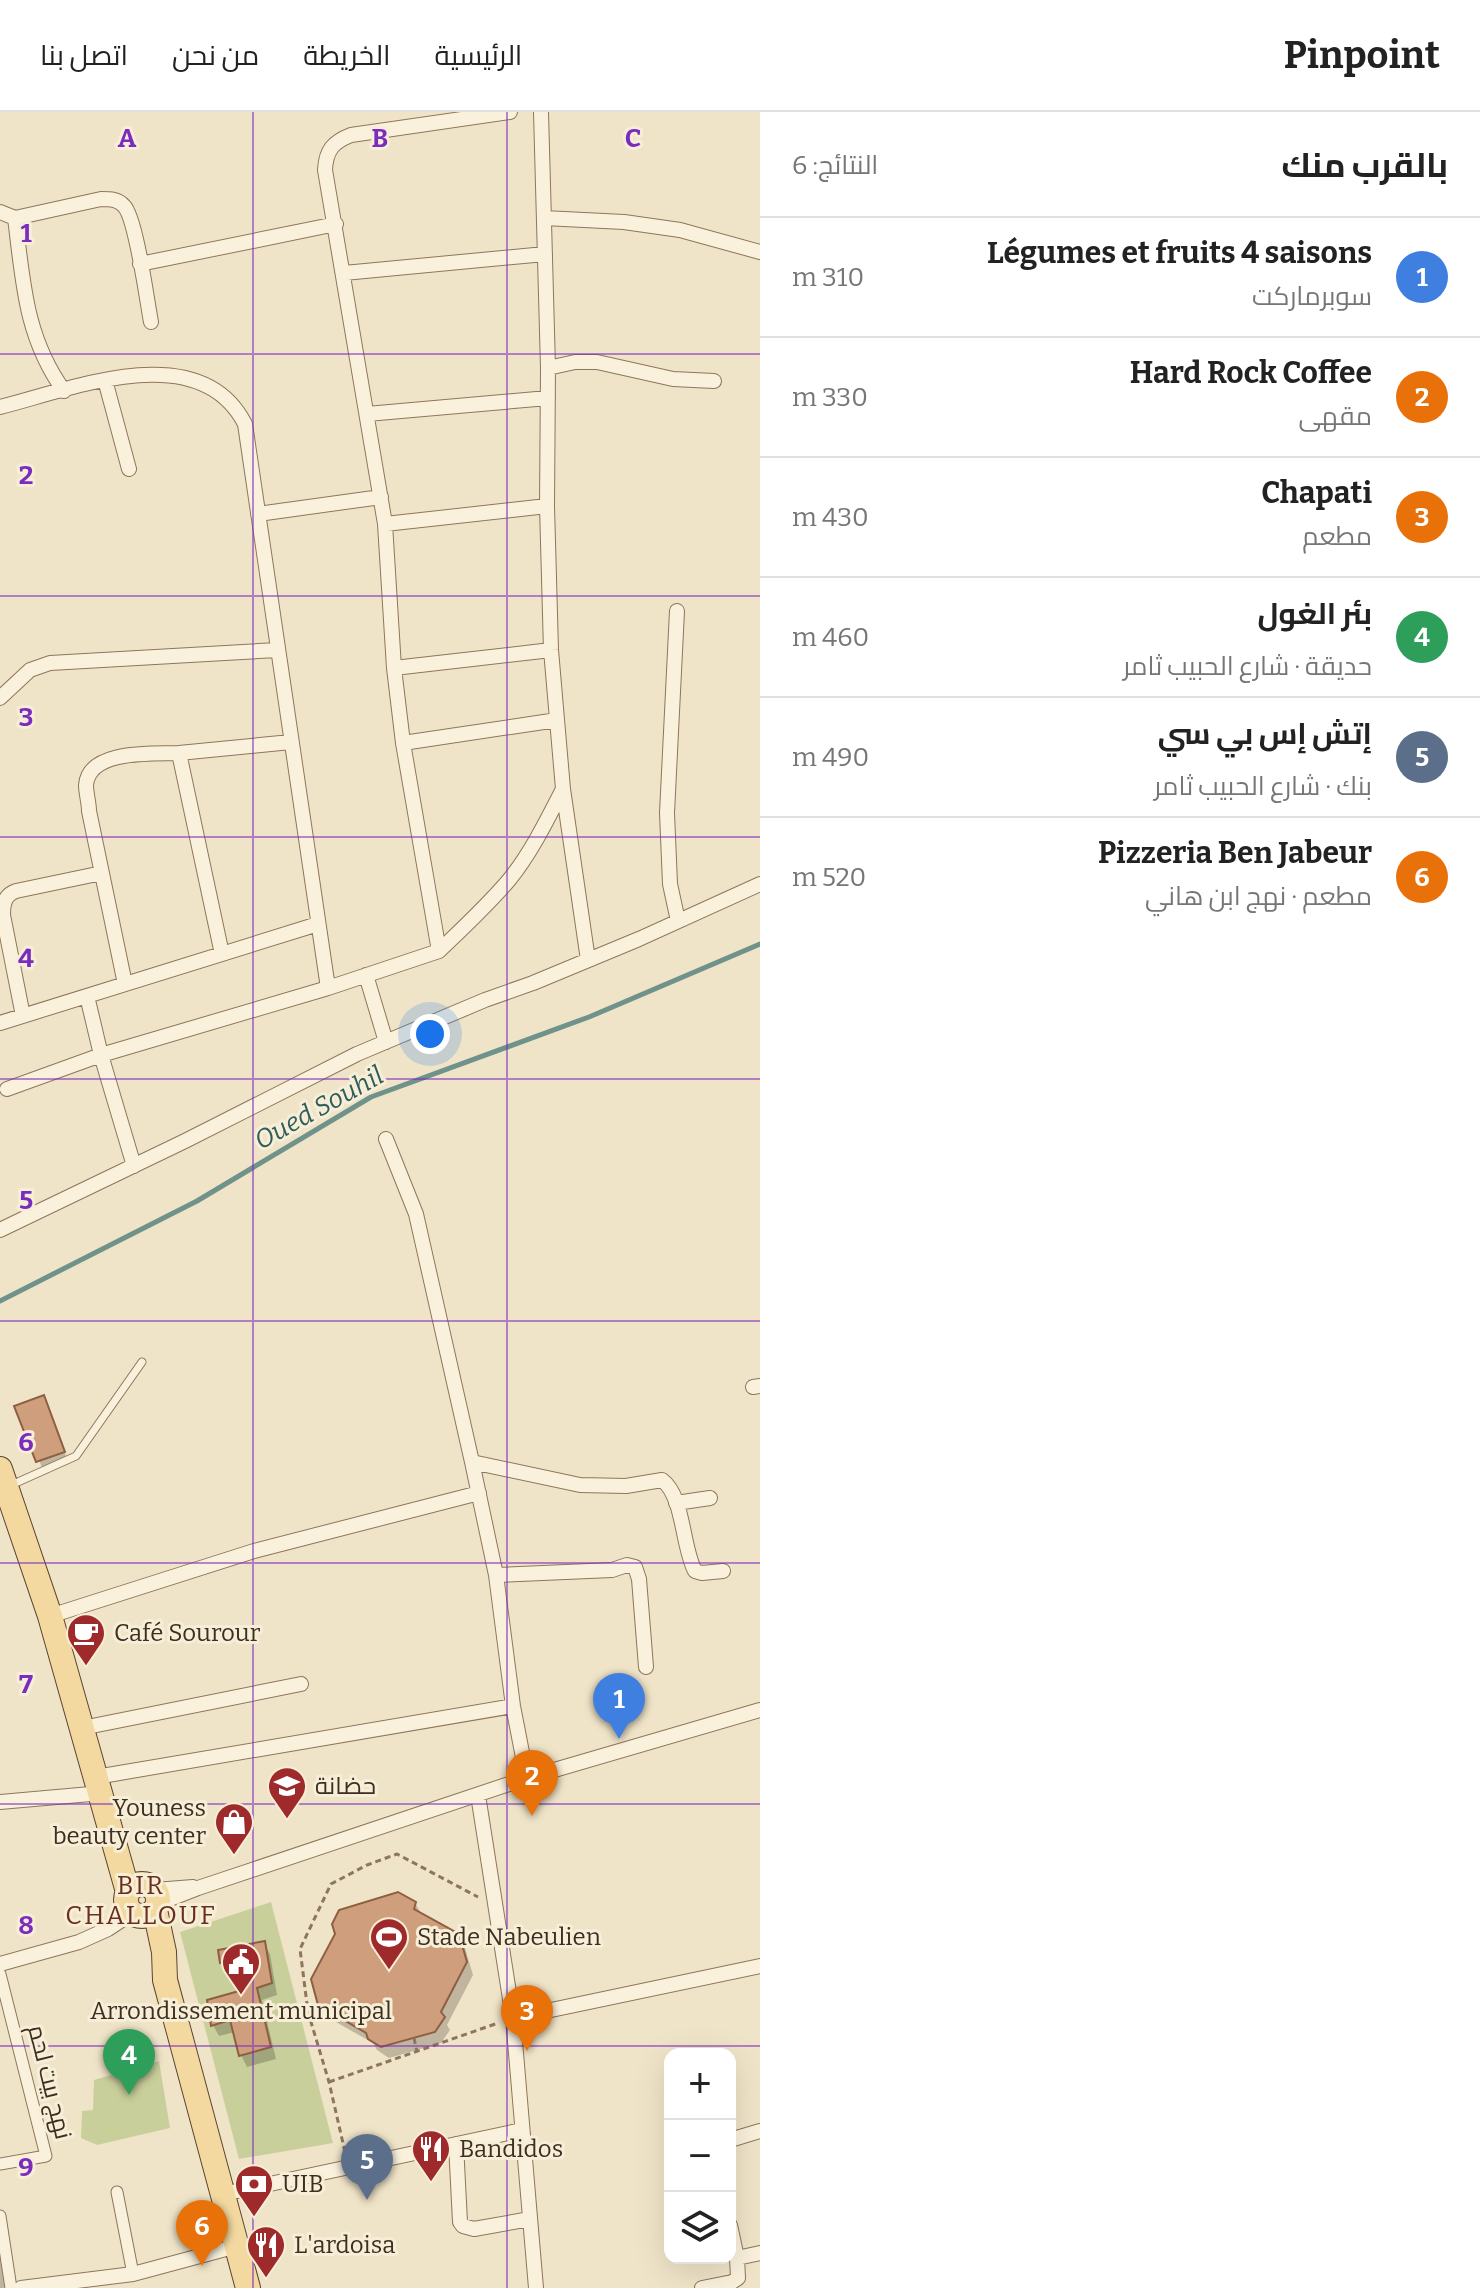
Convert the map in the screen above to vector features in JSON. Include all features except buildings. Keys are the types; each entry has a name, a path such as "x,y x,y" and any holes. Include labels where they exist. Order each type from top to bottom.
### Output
{"main road":[{"path":"0,1452 3,1481 50,1616 115,1842 144,1901 164,1952 165,1980 248,2288"},
{"path":"235,2288 239,2254"}],"street":[{"path":"439,951 403,743 394,668 385,524 325,170 326,158 330,148 351,135 510,112"},
{"path":"541,112 551,650 563,789 588,960"},
{"path":"0,212 15,218 101,199 120,202 131,216 151,322"},
{"path":"15,218 27,308 49,371 64,391"},
{"path":"544,218 624,222 680,230 760,252"},
{"path":"140,264 336,224"},
{"path":"344,273 545,254"},
{"path":"548,368 575,362 597,362 673,379 714,381"},
{"path":"0,407 105,380 148,373 169,374 211,388 237,409 245,424 328,988"},
{"path":"105,380 129,469"},
{"path":"367,414 548,398"},
{"path":"258,514 381,497"},
{"path":"385,524 547,506"},
{"path":"677,611 667,813 670,884 678,921"},
{"path":"0,698 30,670 50,663 277,650"},
{"path":"394,668 551,650"},
{"path":"403,743 557,720"},
{"path":"125,984 89,811 86,785 91,771 111,758 291,742"},
{"path":"179,753 222,954"},
{"path":"7,1089 101,1055 328,988 439,951 478,915 510,878 539,836 563,789"},
{"path":"23,1016 3,915 5,900 16,891 102,873"},
{"path":"0,1230 357,1054 588,960 760,884"},
{"path":"0,1023 318,924"},
{"path":"366,975 386,1042"},
{"path":"87,996 134,1166"},
{"path":"386,1139 416,1214 479,1493 496,1575 513,1706 527,1778"},
{"path":"472,1462 580,1485 626,1486 662,1480 667,1483 676,1503 695,1571 723,1571"},
{"path":"50,1616 254,1551 479,1493"},
{"path":"676,1503 710,1498"},
{"path":"496,1575 612,1570 627,1565 635,1567 639,1579 646,1667"},
{"path":"82,1728 301,1684"},
{"path":"0,1802 513,1706"},
{"path":"0,1964 79,1942 108,1929 144,1901 198,1888 527,1778 760,1710"},
{"path":"478,1795 513,2018 536,2288"},
{"path":"513,2018 760,1966"},
{"name":"نهج بيت لحم","path":"0,1974 46,2156 0,2164"},
{"path":"223,2194 522,2130"},
{"path":"736,2138 760,2131"},
{"path":"456,2144 460,2222 463,2226 474,2229 530,2219"},
{"path":"117,2192 133,2274"},
{"path":"0,2216 11,2288"},
{"path":"711,2287 738,2278 736,2253"},
{"path":"737,2258 760,2253"},
{"path":"21,2288 133,2274 239,2254"}],"lane":[{"path":"3,1481 76,1456 142,1362"}],"path":[{"path":"349,2167 329,2082 308,2012 300,1949 331,1884 367,1865 397,1854 495,1907"},
{"path":"329,2082 513,2018"},
{"path":"414,2038 417,2052"}],"green space":[{"path":"271,1902 333,2143 239,2159 180,1932"},
{"path":"159,2061 170,2128 97,2145 81,2138 82,2111 93,2110 94,2080"}],"waterway":[{"name":"Oued Souhil","path":"0,1301 197,1201 371,1097 589,1017 760,944"}],"place":[{"name":"Café Sourour","path":"86,1667"},
{"name":"Légumes et fruits 4 saisons","path":"619,1739"},
{"name":"Hard Rock Coffee","path":"532,1816"},
{"name":"حضانة","path":"287,1820"},
{"name":"Youness beauty center","path":"234,1856"},
{"name":"Stade Nabeulien","path":"389,1971"},
{"name":"Arrondissement municipal","path":"241,1996"},
{"name":"Chapati","path":"527,2051"},
{"name":"بئر الغول","path":"129,2095"},
{"name":"Bandidos","path":"431,2183"},
{"name":"إتش إس بي سي","path":"367,2200"},
{"name":"UIB","path":"254,2218"},
{"name":"Pizzeria Ben Jabeur","path":"202,2266"},
{"name":"L'ardoisa","path":"266,2279"}],"district":[{"name":"BIR CHALLOUF","path":"141,1900"}]}
